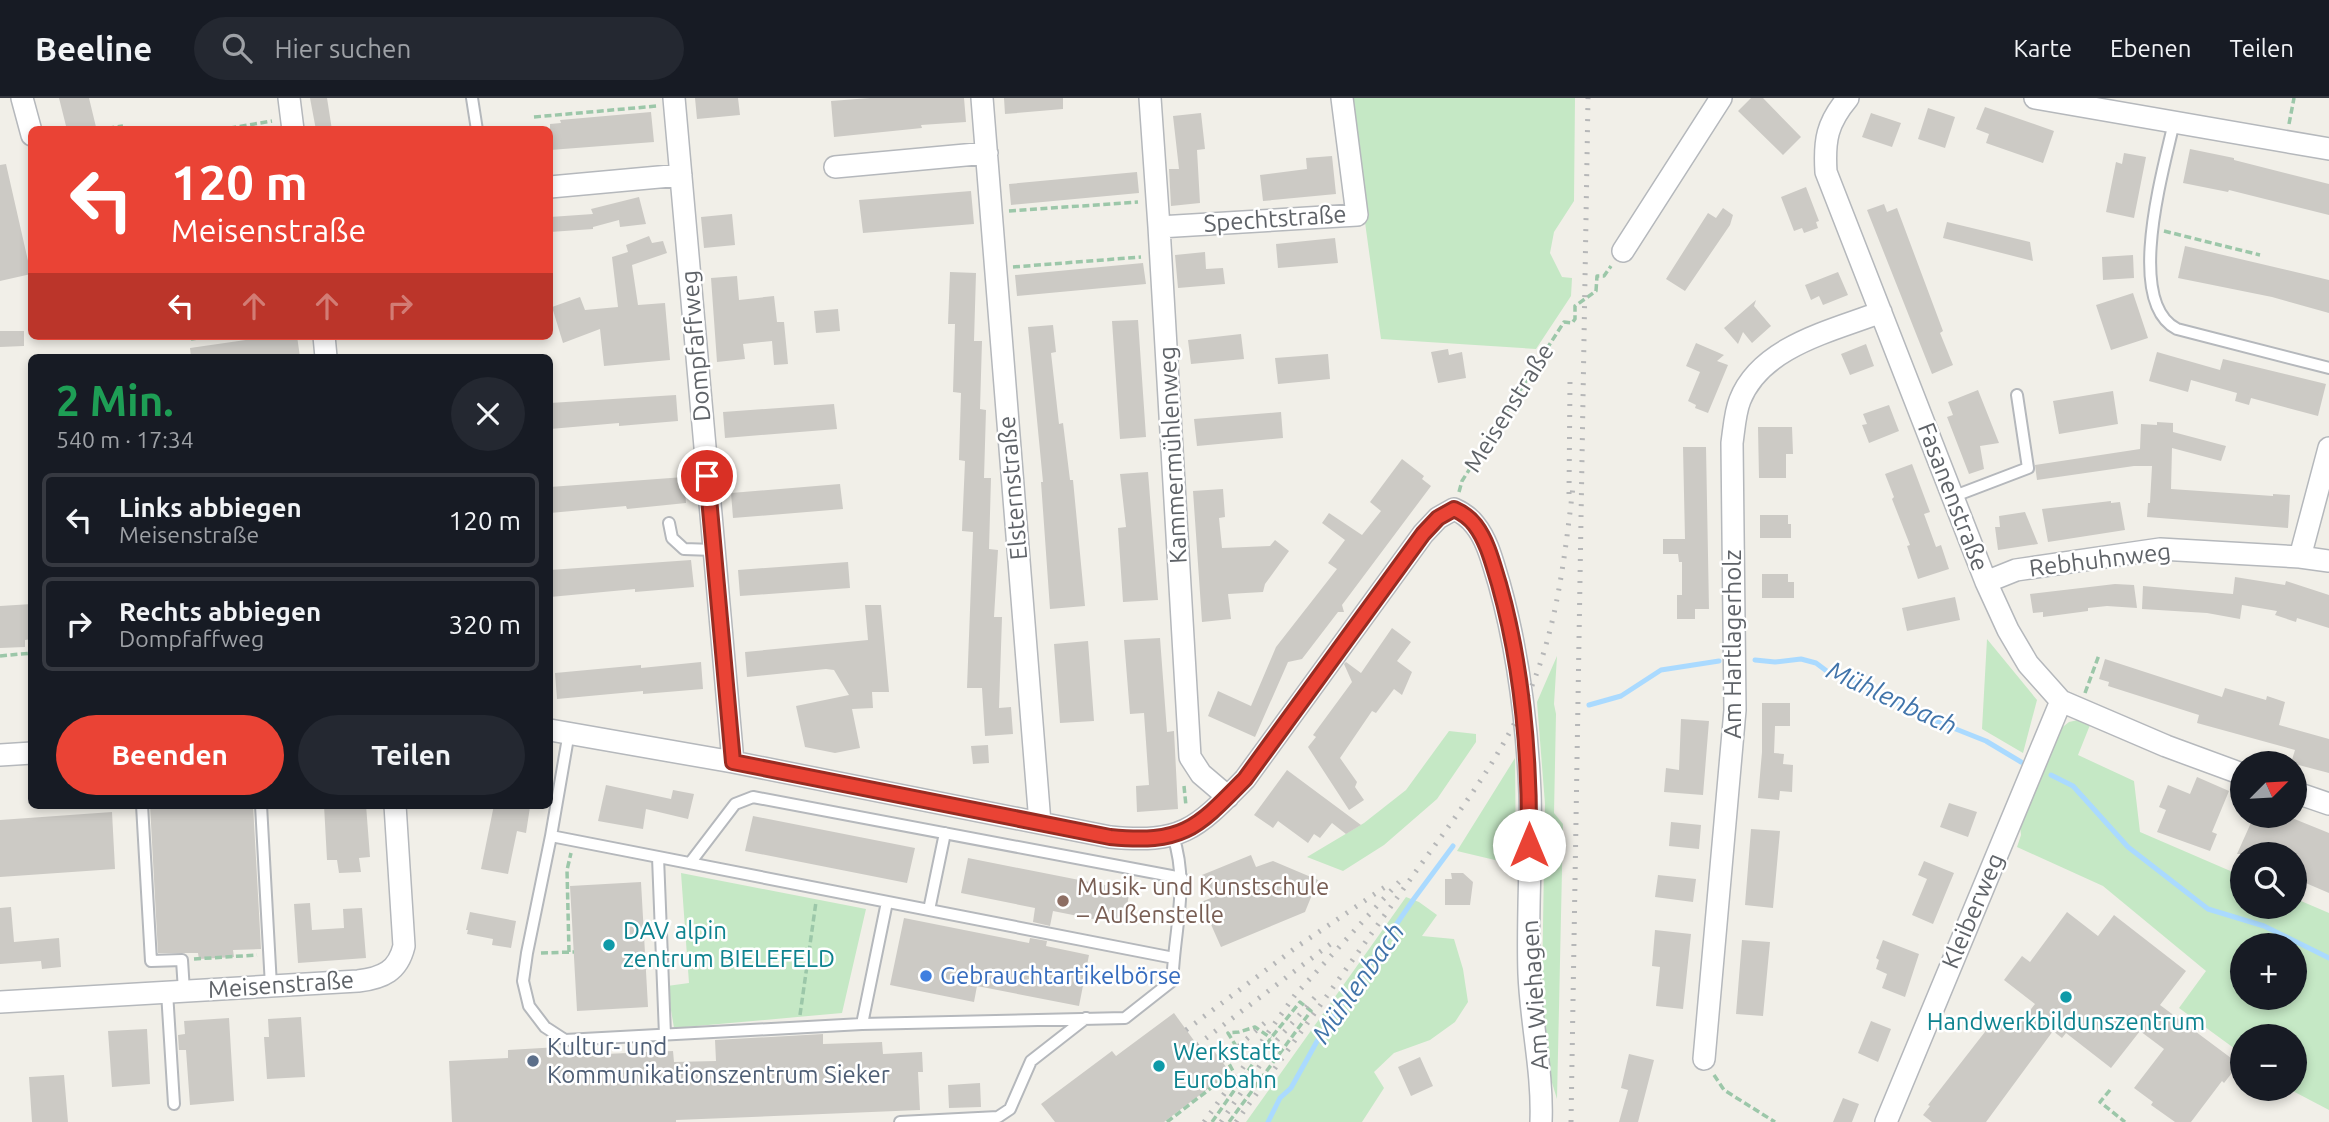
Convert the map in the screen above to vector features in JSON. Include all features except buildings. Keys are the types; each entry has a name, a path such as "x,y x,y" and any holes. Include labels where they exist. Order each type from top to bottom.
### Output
{"street":[{"path":"22,98 30,126"},
{"name":"Elsternstraße","path":"982,98 1041,823"},
{"name":"Kammermühlenweg","path":"1150,98 1190,757"},
{"name":"Spechtstraße","path":"1159,227 1357,215 1342,98"},
{"path":"1623,251 1721,98"},
{"name":"Fasanenstraße","path":"1848,98 1829,128 1824,146 1826,172 1952,497 2008,630 2028,664 2070,705 2230,770"},
{"path":"2035,98 2329,149"},
{"name":"Dompfaffweg","path":"674,101 733,762"},
{"path":"835,167 987,153"},
{"path":"553,187 681,175"},
{"name":"Am Hartlagerholz","path":"1704,1059 1735,724 1732,443 1739,401 1750,380 1783,352 1881,312"},
{"path":"2300,557 2329,448"},
{"path":"559,731 1121,838 1143,840 1181,833 1211,815 1253,769 1423,534 1438,518 1454,509"},
{"name":"Am Wiehagen","path":"1454,509 1465,514 1476,526 1486,544 1506,609 1518,670 1530,793 1529,975 1540,1063 1541,1122"},
{"name":"Rebhuhnweg","path":"1986,582 2016,570 2160,549 2329,561"},
{"name":"Kleiberweg","path":"1886,1122 2070,705"},
{"path":"0,755 28,753"},
{"path":"1190,757 1201,775 1228,797"},
{"path":"2307,796 2329,804"},
{"name":"Meisenstraße","path":"0,1002 371,979 386,974 398,963 404,946 395,809"}],"lane":[{"path":"472,98 476,126"},
{"path":"2174,121 2151,228 2150,251 2155,307 2170,326 2329,368"},
{"path":"1952,497 2028,468 2017,395"},
{"path":"669,523 672,538 684,549 714,550"},
{"path":"559,731 551,836 523,981 529,1006 545,1027 565,1040 862,1024 1125,1018 1172,981 1182,878 1181,833"},
{"path":"691,863 735,804 753,797 1182,878"},
{"path":"142,809 151,961 182,960 175,992 174,1104"},
{"path":"261,809 271,986"},
{"path":"929,910 945,833"},
{"path":"551,836 1174,958"},
{"path":"658,857 665,1035"},
{"path":"862,1024 887,902"},
{"path":"900,1122 998,1117 1010,1109 1031,1061 1086,1018"}],"path":[{"path":"2286,141 2294,98"},
{"path":"534,117 674,101"},
{"path":"238,126 291,115"},
{"path":"991,212 1157,200"},
{"path":"2151,228 2260,255"},
{"name":"Meisenstraße","path":"1454,509 1462,481 1556,334 1564,323 1572,323 1575,319 1575,306 1596,291 1597,276 1604,276 1623,251"},
{"path":"996,268 1161,255"},
{"path":"0,656 28,653"},
{"path":"2070,705 2099,655"},
{"path":"1181,833 1183,775 1190,757"},
{"path":"527,953 572,952 567,870 574,840"},
{"path":"799,1028 818,888"},
{"path":"182,960 270,955"},
{"path":"1212,1122 1300,1002 1311,1011 1229,1122"},
{"path":"1167,1122 1233,1071 1227,1060 1239,1051 1227,1033 1255,1027 1271,1038"},
{"path":"1704,1059 1724,1090 1775,1122"},
{"path":"2110,1090 2100,1102 2125,1122"}],"green space":[{"path":"1348,98 1575,98 1574,201 1554,232 1550,253 1562,277 1572,278 1571,296 1536,349 1381,339"},
{"path":"1987,639 2037,700 2023,753 1982,729"},
{"path":"1557,656 1554,813 1563,824 1557,1099 1541,1047 1545,804 1537,702"},
{"path":"2078,720 2090,725 2078,755 2134,781 2140,832 2230,871 2230,919 2307,919 2307,904 2329,913 2329,1110 2307,1098 2307,1024 2230,1024 2230,1045 2179,1008 2206,971 2103,886 2017,847 2021,835 2020,826 2059,730 2069,722"},
{"path":"1449,731 1476,734 1476,742 1437,799 1384,845 1343,871 1307,857 1364,823 1406,790"},
{"path":"1515,758 1516,865 1457,851"},
{"path":"681,873 866,909 842,1013 674,1028 667,986 689,983"},
{"path":"1406,897 1419,902 1437,915 1422,936 1454,939 1463,969 1468,1002 1455,1022 1430,1040 1394,1053 1374,1072 1384,1088 1362,1122 1246,1122"}],"waterway":[{"name":"Mühlenbach","path":"1755,660 1775,662 1801,659 1816,663 1828,672 1858,683 1923,716 1986,741 2021,762"},
{"name":"Mühlenbach","path":"1589,705 1621,696 1661,670 1719,661"},
{"name":"Mühlenbach","path":"2051,775 2073,786 2128,847 2208,909 2264,926 2329,958"},
{"name":"Mühlenbach","path":"1268,1122 1280,1098 1291,1088 1320,1036 1453,846"}],"railway":[{"path":"1571,1122 1588,98"},
{"path":"1569,494 1570,381"},
{"path":"1236,1122 1460,810 1508,736 1533,683 1549,635 1573,487"},
{"path":"1204,1122 1295,995 1399,882"},
{"path":"1186,1030 1298,946 1385,887"},
{"path":"1197,1045 1333,942"},
{"path":"1221,1122 1278,1039 1316,996"},
{"path":"1222,1061 1269,1019"}],"place":[{"name":"Musik- und Kunstschule – Außenstelle","path":"1063,901"},
{"name":"DAV alpin zentrum BIELEFELD","path":"609,945"},
{"name":"Gebrauchtartikelbörse","path":"926,976"},
{"name":"Handwerkbildunszentrum","path":"2066,997"},
{"name":"Kultur- und Kommunikationszentrum Sieker","path":"533,1061"},
{"name":"Werkstatt Eurobahn","path":"1159,1066"}],"route":[{"path":"707,476 733,762 1110,837 1143,840 1173,836 1189,829 1211,815 1245,779 1423,534 1438,518 1454,509 1465,514 1476,526 1486,544 1506,609 1523,707 1530,793 1529,845"}]}
